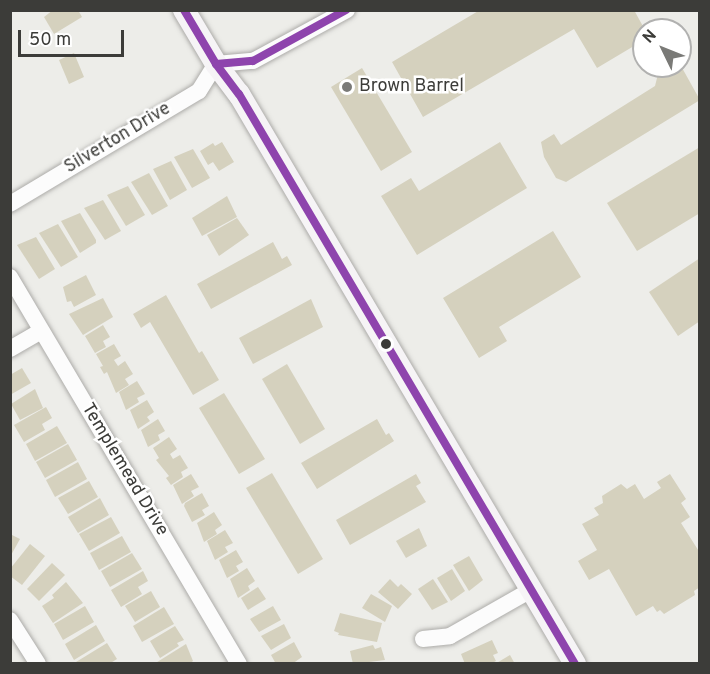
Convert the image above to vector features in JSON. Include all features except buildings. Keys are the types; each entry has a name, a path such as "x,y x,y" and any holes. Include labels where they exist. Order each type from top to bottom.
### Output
{"main road":[{"path":"184,10 216,64 239,94 575,663"}],"street":[{"path":"216,64 253,61 347,10"},
{"name":"Silverton Drive","path":"10,204 199,91 216,64"},
{"name":"Templemead Drive","path":"10,277 239,663"},
{"path":"10,349 42,331"},
{"path":"423,639 450,636 531,590"},
{"path":"10,620 38,663"}],"transit line":[{"path":"184,10 216,64 239,94 575,664"},
{"path":"216,64 253,61 346,10"}],"place":[{"name":"Brown Barrel","path":"347,87"}]}
